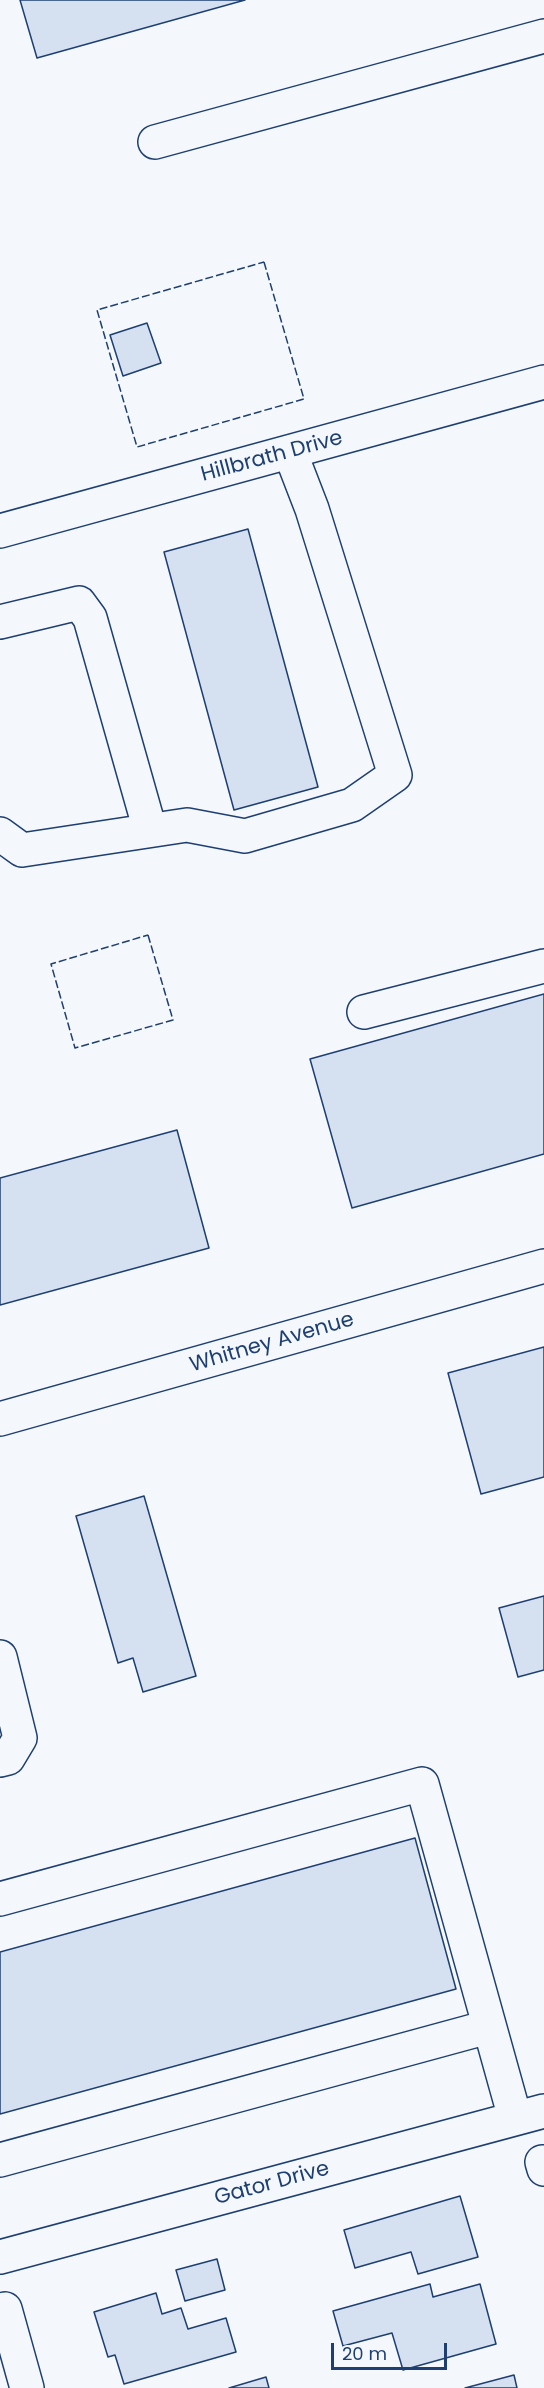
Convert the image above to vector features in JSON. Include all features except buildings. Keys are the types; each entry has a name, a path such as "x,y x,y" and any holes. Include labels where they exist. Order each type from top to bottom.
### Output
{"street":[{"path":"155,142 544,36"},
{"name":"Hillbrath Drive","path":"0,531 544,382"},
{"path":"0,834 22,850 187,825 245,836 352,805 395,775 312,509 290,452"},
{"path":"0,622 79,603 90,618 150,830"},
{"path":"364,1012 544,966"},
{"name":"Whitney Avenue","path":"0,1419 544,1266"},
{"path":"0,1657 20,1738 8,1758 0,1760"},
{"path":"0,1899 422,1784 488,2027 530,2115"},
{"path":"0,2160 488,2027"},
{"name":"Gator Drive","path":"0,2258 530,2115"},
{"path":"5,2309 27,2388"}],"fence":[{"path":"264,262 304,399 137,447 97,310 264,262"},
{"path":"148,935 173,1020 75,1048 51,964 148,935"}]}
